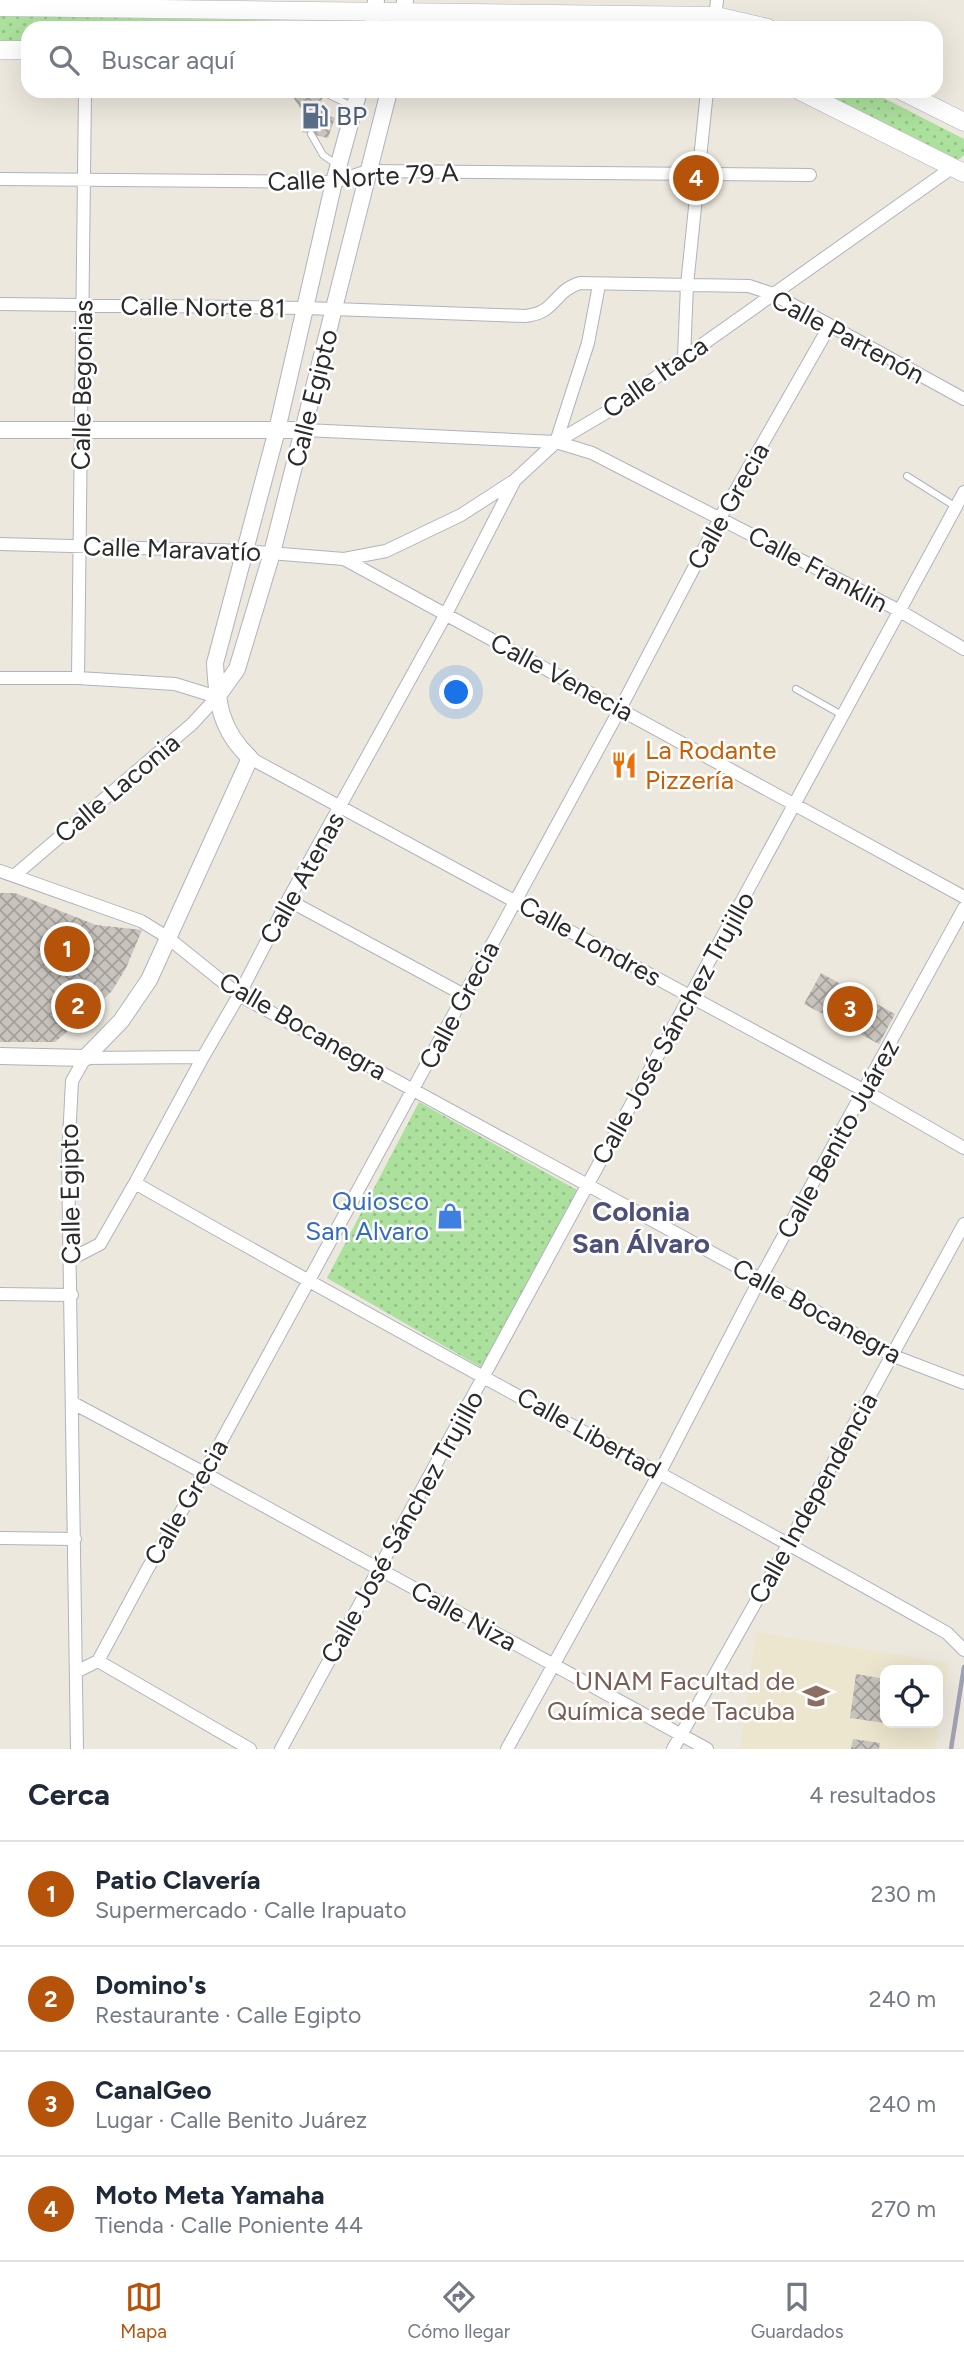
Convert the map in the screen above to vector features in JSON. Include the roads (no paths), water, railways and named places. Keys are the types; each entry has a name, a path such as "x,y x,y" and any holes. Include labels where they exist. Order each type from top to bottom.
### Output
{"main road":[{"path":"0,7 84,4 325,6 375,13 716,15 740,21"},
{"path":"0,50 21,50"},
{"path":"814,98 958,170"},
{"path":"916,98 964,122"}],"street":[{"name":"Calle Begonias","path":"78,678 85,98"},
{"name":"Calle Egipto","path":"217,697 237,669 272,553 387,98"},
{"path":"684,358 687,285 706,98"},
{"name":"Calle Egipto","path":"77,1749 69,1107 72,1081 85,1058 121,1021 149,980 250,758 229,734 217,697 215,663 277,430 336,174 357,99"},
{"name":"Calle Itaca","path":"344,559 387,551 461,515 515,480 556,442 607,412 773,294 958,170"},
{"name":"Calle Norte 79 A","path":"0,179 85,180 368,171 810,175"},
{"name":"Calle Norte 81","path":"0,304 306,308 538,315 548,310 570,286 580,283 687,285"},
{"path":"556,442 588,343 599,285"},
{"name":"Calle Partenón","path":"687,285 749,286 773,294 964,399"},
{"name":"Calle Grecia","path":"98,1661 309,1283 620,709 720,517 829,327"},
{"path":"0,430 305,430"},
{"name":"Calle Franklin","path":"305,430 556,442 592,453 900,611 964,649"},
{"name":"Calle Atenas","path":"71,1259 100,1244 135,1183 446,614 515,480"},
{"name":"Calle José Sánchez Trujillo","path":"281,1749 964,492"},
{"name":"Calle Maravatío","path":"0,544 245,551 344,559"},
{"name":"Calle Venecia","path":"344,559 964,897"},
{"path":"0,678 78,678 176,684 217,697"},
{"name":"Calle Laconia","path":"15,876 192,724 217,697"},
{"name":"Calle Londres","path":"250,758 516,900 964,1148"},
{"name":"Calle Bocanegra","path":"0,871 141,921 167,937 239,995 760,1279 891,1355 964,1383"},
{"path":"288,900 464,995"},
{"name":"Calle Benito Juárez","path":"507,1749 660,1472 760,1279 964,908"},
{"path":"0,1056 203,1057"},
{"name":"Calle Libertad","path":"135,1183 309,1283 789,1543 947,1633 964,1650"},
{"name":"Calle Independencia","path":"673,1749 964,1224"},
{"path":"0,1294 72,1295"},
{"name":"Calle Niza","path":"73,1403 707,1749"},
{"path":"0,1538 75,1539"},
{"path":"76,1672 98,1661 250,1749"}],"lane":[{"path":"312,134 336,174"},
{"path":"907,476 956,507"},
{"path":"796,690 842,715"}],"railway":[{"path":"951,1749 964,1667"}],"place":[{"name":"BP","path":"315,116"},
{"name":"Moto Meta Yamaha","path":"696,178"},
{"name":"La Rodante Pizzería","path":"624,765"},
{"name":"Patio Clavería","path":"67,949"},
{"name":"Domino's","path":"78,1006"},
{"name":"CanalGeo","path":"850,1009"},
{"name":"Quiosco San Alvaro","path":"450,1216"},
{"name":"UNAM Facultad de Química sede Tacuba","path":"816,1696"}],"district":[{"name":"Colonia San Álvaro","path":"641,1227"}]}
